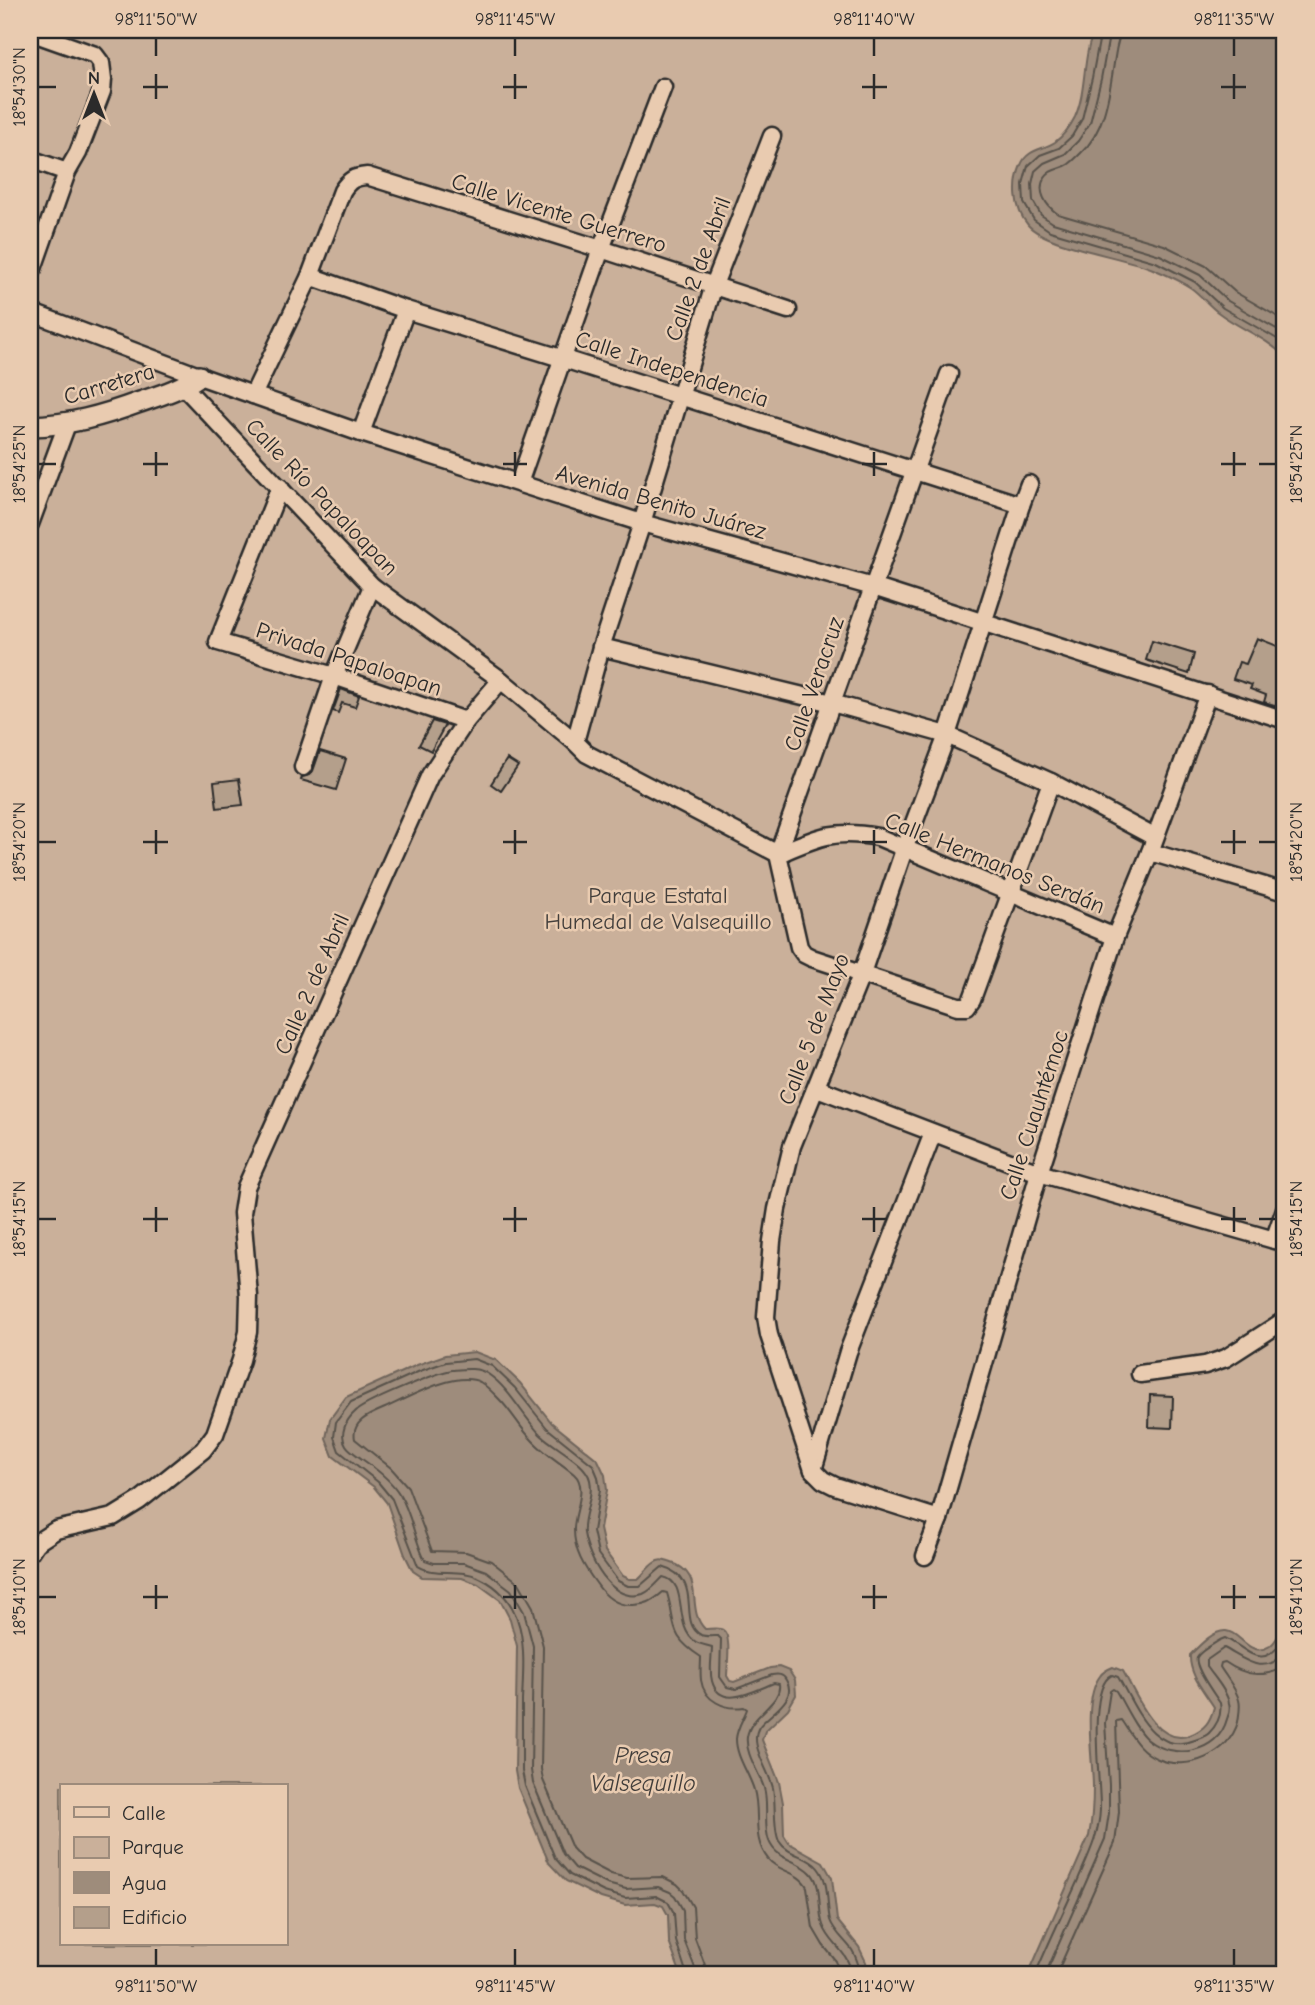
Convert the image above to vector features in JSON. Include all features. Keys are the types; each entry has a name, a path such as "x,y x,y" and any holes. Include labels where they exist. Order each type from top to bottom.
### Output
{"street":[{"path":"30,32 95,55 101,63 103,79 102,91 78,153 67,172 30,277"},
{"path":"519,483 601,249 663,87"},
{"name":"Calle 2 de Abril","path":"575,742 601,647 642,523 714,285 772,136"},
{"path":"30,159 67,172"},
{"name":"Calle Vicente Guerrero","path":"310,276 342,191 348,181 367,176 788,310"},
{"path":"253,395 310,276"},
{"name":"Calle Independencia","path":"310,276 406,310 1021,505"},
{"path":"361,433 406,310"},
{"name":"Avenida Benito Juárez","path":"30,312 192,382 253,395 361,433 642,523 873,587 1285,720"},
{"name":"Calle Veracruz","path":"778,855 950,374"},
{"name":"Carretera","path":"30,426 67,424 96,418 192,382"},
{"name":"Calle Río Papaloapan","path":"192,382 280,487 372,586 501,680 587,754 778,855"},
{"path":"30,524 67,424"},
{"name":"Calle 5 de Mayo","path":"813,1470 769,1335 766,1317 777,1209 792,1146 862,973 947,735 1030,484"},
{"name":"Privada Papaloapan","path":"280,487 218,642 334,676 466,721"},
{"path":"303,767 334,676 372,586"},
{"path":"601,647 831,702 947,735 1051,782 1152,845 1285,892"},
{"name":"Calle 2 de Abril","path":"30,1552 36,1543 55,1530 113,1517 139,1501 203,1450 215,1434 248,1332 249,1296 242,1213 246,1187 430,775 466,721 501,680"},
{"name":"Calle Cuauhtémoc","path":"925,1556 939,1519 1038,1173 1115,937 1208,694"},
{"path":"778,855 796,940 804,954 958,1006 967,1006 972,999 1051,782"},
{"name":"Calle Hermanos Serdán","path":"778,855 829,834 853,832 878,837 1115,937"},
{"path":"817,1088 1038,1173 1280,1241 1285,1209"},
{"path":"933,1133 848,1352 813,1470 823,1480 835,1486 939,1519"},
{"path":"1140,1374 1205,1365 1226,1358 1285,1320"}],"green space":[{"name":"Parque Estatal Humedal de Valsequillo","path":"30,30 1285,30 1285,1975 30,1975"}],"water":[{"path":"1095,30 1285,30 1285,357 1270,344 1219,313 1187,285 1153,269 1051,239 1037,232 1023,219 1016,196 1021,165 1031,153 1058,140 1073,121 1079,107 1088,50"},
{"name":"Presa Valsequillo","path":"475,1352 496,1360 520,1383 552,1423 598,1460 605,1475 607,1490 600,1529 605,1551 623,1576 638,1579 659,1560 681,1567 692,1583 699,1621 705,1629 719,1629 726,1633 727,1676 730,1681 779,1667 789,1671 795,1680 796,1695 788,1709 765,1731 762,1740 779,1782 784,1835 789,1843 823,1862 832,1878 837,1920 859,1947 868,1975 681,1975 669,1942 668,1915 663,1906 655,1903 625,1905 601,1898 566,1881 549,1863 518,1788 515,1771 517,1646 510,1619 500,1600 478,1584 462,1578 422,1577 413,1571 387,1503 374,1487 333,1456 326,1438 330,1419 346,1397 445,1355"},
{"path":"1285,1578 1285,1975 1028,1975 1089,1836 1093,1787 1090,1714 1091,1700 1100,1676 1113,1667 1123,1671 1141,1705 1158,1727 1167,1734 1178,1737 1195,1733 1206,1724 1214,1707 1195,1676 1190,1655 1221,1631 1231,1632 1256,1649 1270,1646 1281,1628"}],"building":[{"path":"1257,638 1285,649 1285,708 1264,702 1266,695 1250,689 1252,685 1233,679 1239,662 1246,664"},
{"path":"1152,641 1194,654 1189,674 1146,660"},
{"path":"341,689 359,696 355,707 342,703 338,713 333,711"},
{"path":"432,721 445,725 431,751 419,745"},
{"path":"320,751 346,759 336,790 301,780 313,771"},
{"path":"507,759 518,766 501,791 491,784"},
{"path":"239,779 243,805 217,808 214,782"},
{"path":"1150,1395 1173,1396 1172,1428 1149,1427"}]}
